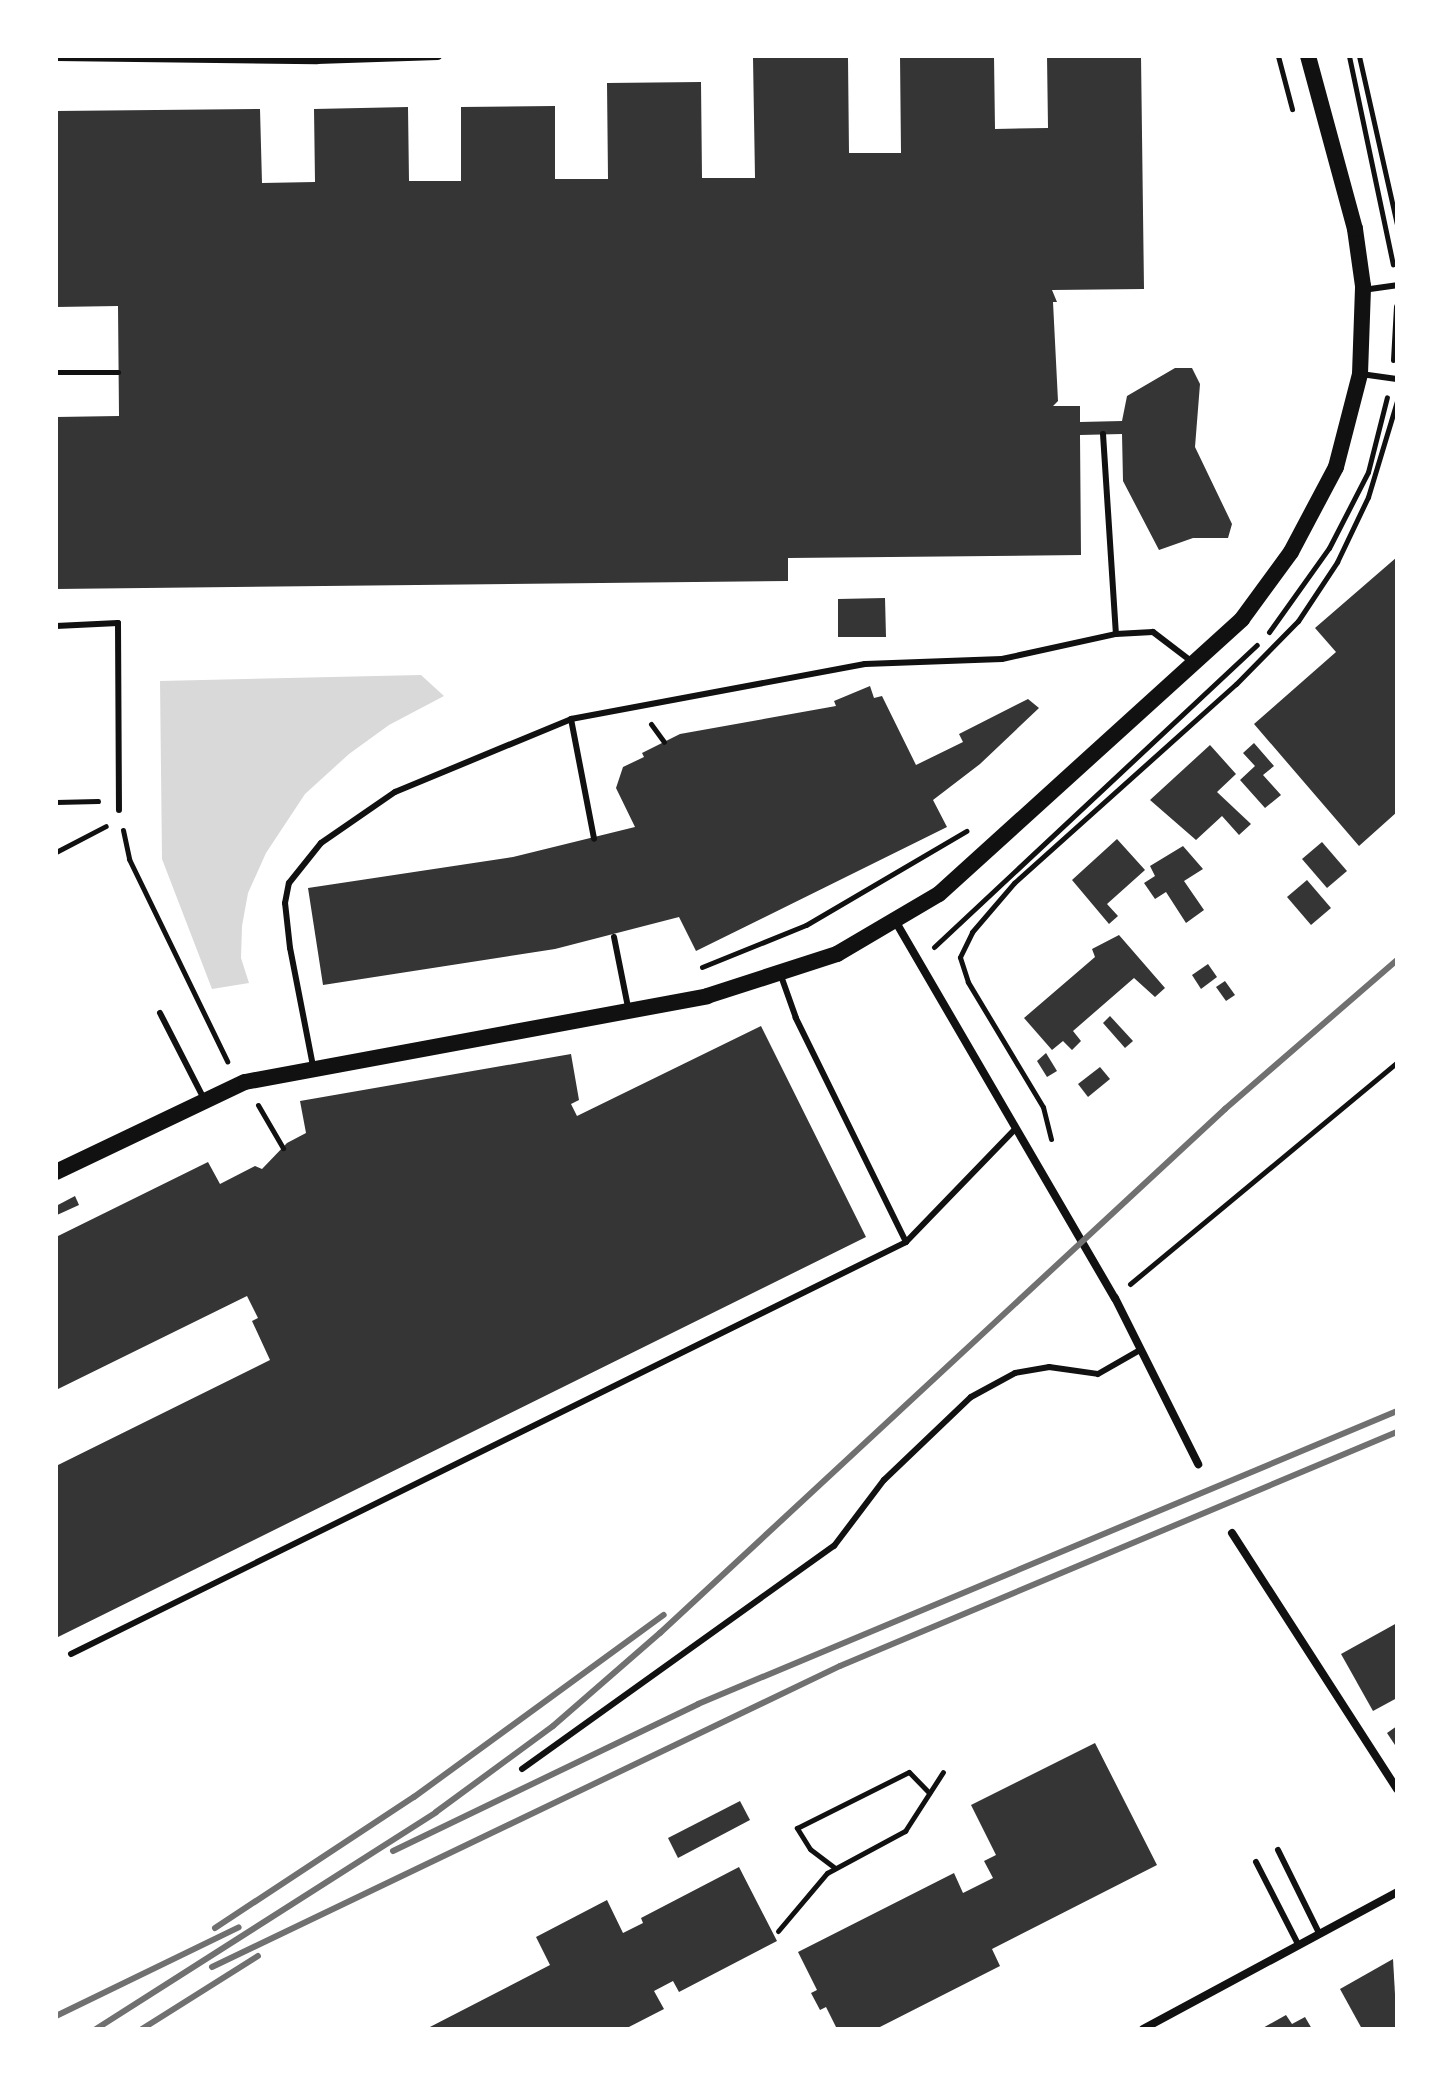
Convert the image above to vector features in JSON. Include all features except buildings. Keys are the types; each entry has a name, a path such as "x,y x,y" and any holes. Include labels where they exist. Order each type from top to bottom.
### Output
{"main road":[{"path":"56,1172 203,1097 245,1082 313,1066 707,996 837,954 897,924 939,894 1195,665 1242,619 1313,517 1336,467 1360,374 1363,290 1355,229 1308,56"}],"street":[{"path":"56,57 331,60 438,56"},
{"path":"897,924 1140,1350 1198,1464"},
{"path":"1232,1533 1397,1789"},
{"path":"1143,2029 1397,1892"}],"lane":[{"path":"1363,290 1396,285"},
{"path":"1360,374 1394,379"},
{"path":"1103,434 1116,634"},
{"path":"56,626 118,623 119,805"},
{"path":"313,1066 285,903 300,866 321,843 395,792 571,719 865,664 1002,659 1116,634 1153,632 1195,665"},
{"path":"571,719 594,839"},
{"path":"614,937 629,1012"},
{"path":"780,973 796,1018 906,1242"},
{"path":"160,1013 203,1097"},
{"path":"71,1654 906,1242 1015,1129"},
{"path":"522,1769 834,1546 884,1480 971,1397 1015,1373 1049,1367 1098,1374 1140,1350"},
{"path":"1278,1850 1319,1933"},
{"path":"1256,1862 1298,1944"}],"path":[{"path":"1278,56 1293,112"},
{"path":"917,960 949,936 1247,656 1290,609 1368,472 1394,379 1396,285 1349,56"},
{"path":"1359,56 1397,225"},
{"path":"56,372 118,372"},
{"path":"1052,1146 1043,1107 968,982 960,957 966,944 1014,883 1224,694 1298,621 1337,562 1364,507 1381,468 1397,401"},
{"path":"56,802 119,805"},
{"path":"56,852 106,826 119,805"},
{"path":"119,805 129,859 227,1061 245,1082 283,1148"},
{"path":"701,967 806,925 971,827"},
{"path":"1138,1298 1130,1284 1397,1062"},
{"path":"835,1868 810,1849 797,1828 909,1772 929,1793"},
{"path":"778,1931 835,1868 905,1831 943,1772"}],"shaded area":[{"path":"421,675 444,696 389,725 349,754 305,794 266,853 248,893 242,926 241,958 249,983 212,989 162,859 160,681"}],"railway":[{"path":"96,2029 436,1812 553,1726 660,1633 1225,1109 1397,960"},
{"path":"393,1851 698,1704 1397,1411"},
{"path":"212,1967 840,1666 1397,1432"},
{"path":"215,1928 414,1797 664,1615"},
{"path":"56,2016 239,1927"},
{"path":"142,2029 258,1956"}]}
